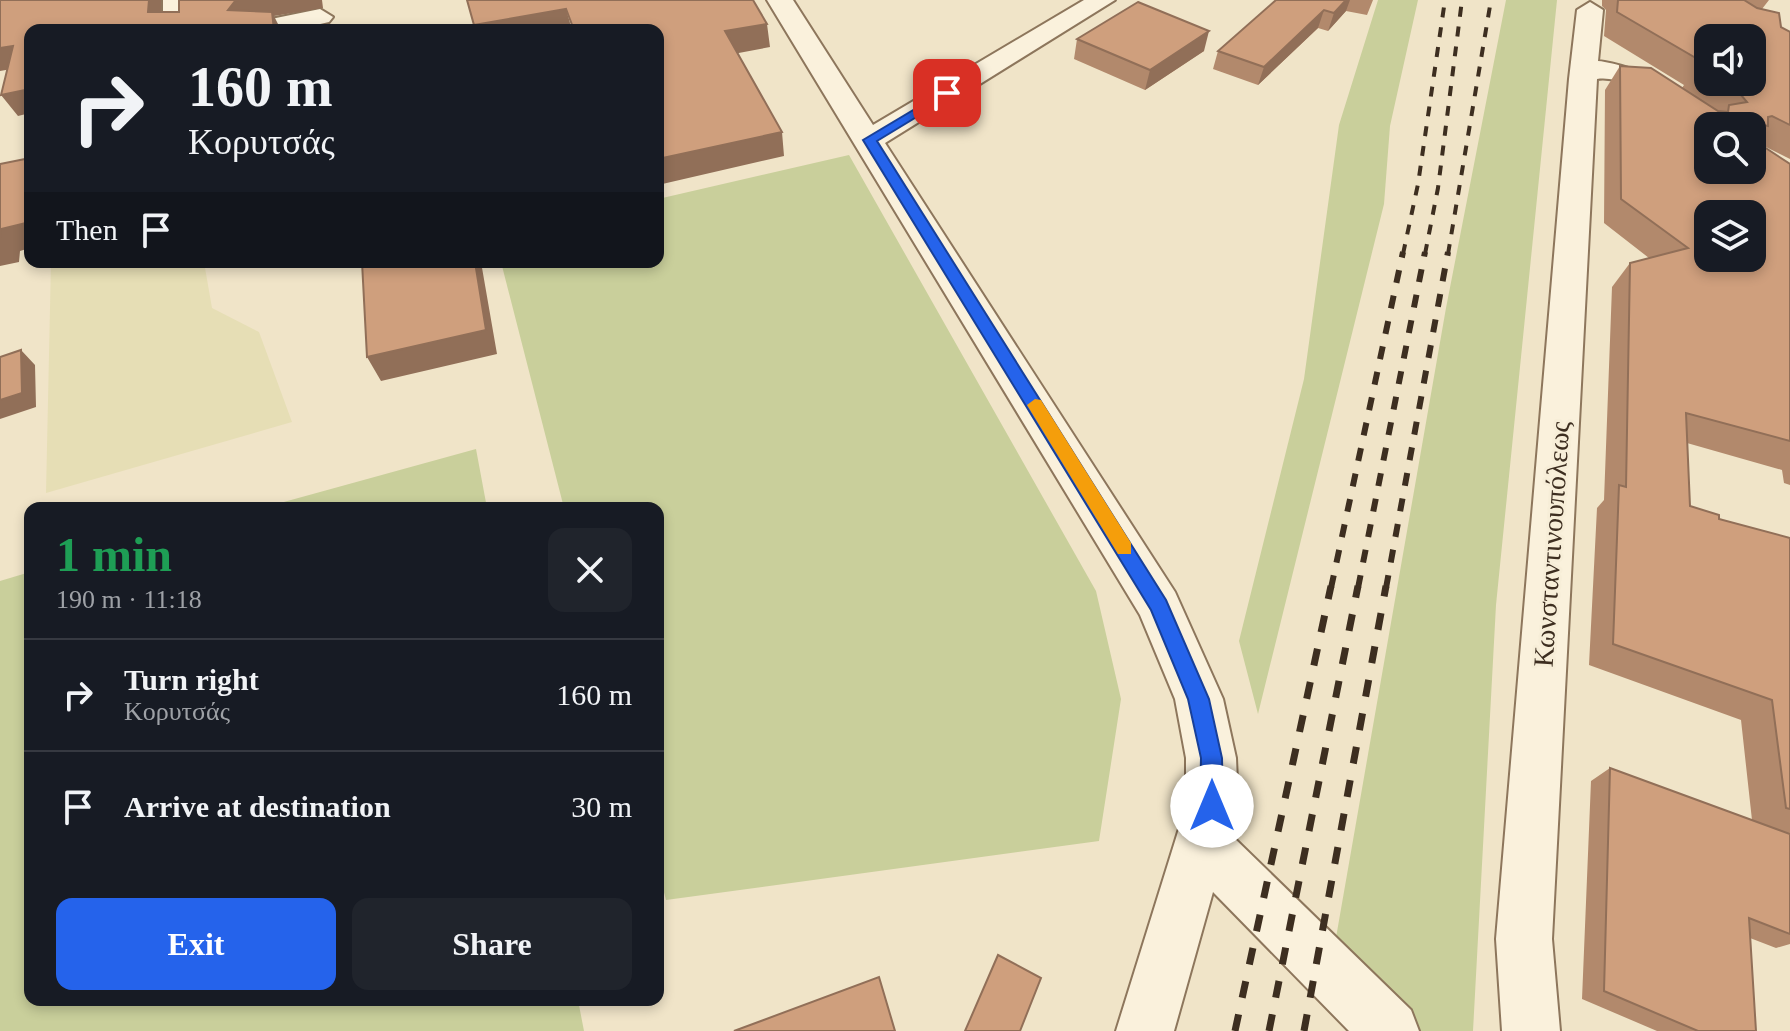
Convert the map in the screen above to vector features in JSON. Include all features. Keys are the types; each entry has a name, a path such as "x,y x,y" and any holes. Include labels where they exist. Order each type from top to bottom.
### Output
{"street":[{"path":"176,0 176,24"},
{"path":"780,0 1159,606 1199,699 1211,758 1212,806 1145,1031"},
{"path":"870,140 1102,0"},
{"name":"Κωνσταντινουπόλεως","path":"1531,1031 1524,939 1592,74 1590,10"},
{"path":"285,24 320,17"},
{"path":"1592,74 1630,76 1694,116"},
{"path":"1200,841 1390,1031"}],"shaded area":[{"path":"51,268 205,268 212,308 259,332 292,422 46,493"}],"green space":[{"path":"1378,0 1418,0 1390,126 1384,204 1258,714 1239,641 1304,379 1339,125"},
{"path":"1506,0 1557,0 1496,605 1473,1031 1419,1031 1334,949 1446,308"},
{"path":"849,155 1096,591 1121,699 1099,841 666,900 664,502 562,502 503,268 664,268 664,198"},
{"path":"476,449 486,502 284,502"},
{"path":"24,574 24,1006 579,1006 584,1031 0,1031 0,581"}],"building":[{"path":"0,0 149,0 148,12 179,12 179,0 238,0 228,10 272,12 273,24 24,24 24,90 1,95 13,46 0,48"},
{"path":"467,0 753,0 767,24 725,31 782,132 664,158 664,24 572,24 566,9 474,24"},
{"path":"1276,0 1346,0 1334,13 1324,10 1264,67 1218,51"},
{"path":"1618,0 1744,0 1757,8 1779,13 1781,27 1790,32 1790,125 1772,116 1768,117 1766,126 1766,112 1728,112 1729,105 1747,102 1742,96 1766,96 1766,24 1694,24 1694,57 1617,12"},
{"path":"1138,2 1209,31 1150,70 1077,39"},
{"path":"1620,66 1651,68 1718,111 1728,112 1694,112 1694,184 1766,184 1766,148 1790,164 1790,441 1686,413 1690,506 1719,515 1719,519 1790,538 1790,809 1786,808 1772,700 1613,644 1619,485 1626,487 1630,263 1688,248 1621,199"},
{"path":"24,159 24,223 1,229 0,238 0,164"},
{"path":"362,268 476,268 486,330 367,357"},
{"path":"21,350 22,393 0,400 0,357"},
{"path":"1610,768 1790,834 1790,934 1749,918 1756,1031 1698,1031 1604,991"},
{"path":"998,955 1041,978 1020,1031 965,1031"},
{"path":"879,977 895,1031 734,1031"}],"railway":[{"path":"1403,254 1418,184 1445,0"},
{"path":"1425,254 1438,188 1462,0"},
{"path":"1448,254 1491,0"},
{"path":"1331,588 1403,252"},
{"path":"1358,588 1425,252"},
{"path":"1386,588 1448,252"},
{"path":"1235,1031 1331,586"},
{"path":"1269,1031 1358,586"},
{"path":"1304,1031 1386,586"}],"slow traffic":[{"path":"1035,405 1124,549"}],"route":[{"path":"947,93 870,140 1159,606 1199,699 1211,758 1212,806"}]}
